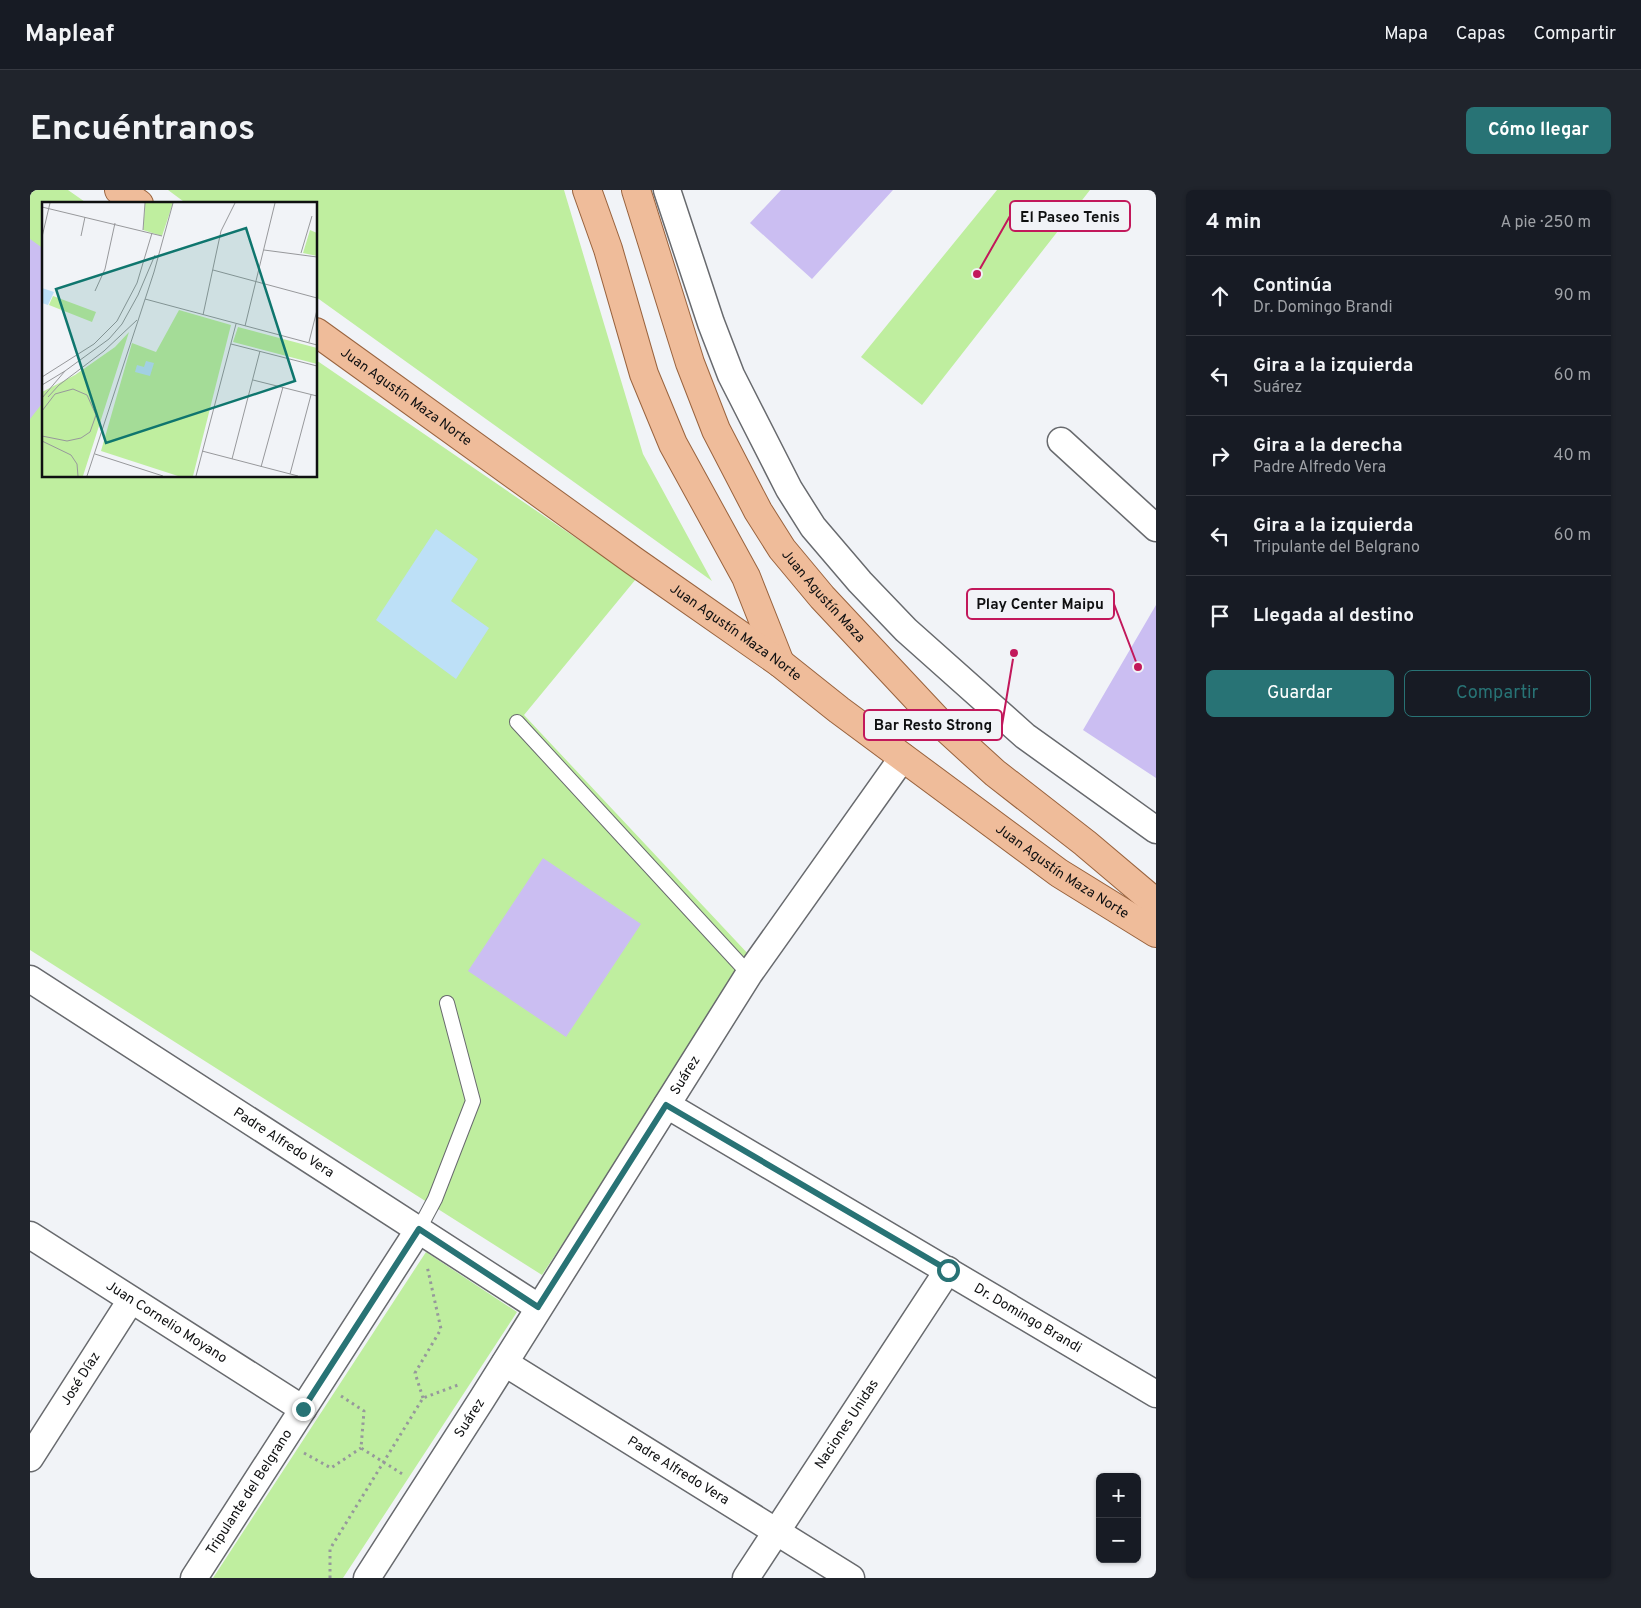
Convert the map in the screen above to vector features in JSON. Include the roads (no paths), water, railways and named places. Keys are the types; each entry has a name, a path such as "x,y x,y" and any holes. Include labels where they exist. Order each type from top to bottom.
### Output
{"main road":[{"path":"120,190 136,202"},
{"path":"587,190 608,249 644,374 673,444 746,577 780,663"},
{"name":"Juan Agustín Maza","path":"636,190 690,363 716,430 758,511 782,549 822,597 939,722 995,773 1085,843 1156,903"},
{"name":"Juan Agustín Maza Norte","path":"318,333 634,561 780,663 839,710 1059,873 1156,933"}],"street":[{"path":"666,190 711,323 731,375 789,488 813,527 860,582 906,630 996,710 1026,736 1156,830"},
{"path":"1061,441 1156,528"},
{"name":"Suárez","path":"366,1578 482,1399 538,1307 749,974 903,757"},
{"name":"Padre Alfredo Vera","path":"30,979 538,1307"},
{"name":"Dr. Domingo Brandi","path":"666,1105 1156,1394"},
{"name":"Tripulante del Belgrano","path":"194,1578 419,1229"},
{"name":"Juan Cornelio Moyano","path":"30,1235 303,1409"},
{"name":"Naciones Unidas","path":"746,1578 948,1270"},
{"name":"José Díaz","path":"30,1458 131,1300"},
{"name":"Padre Alfredo Vera","path":"504,1363 852,1578"}],"lane":[{"path":"517,722 749,974"},
{"path":"419,1229 435,1198 473,1101 447,1003"}],"water":[{"path":"436,529 478,559 451,601 489,628 456,679 376,620"}],"place":[{"name":"El Paseo Tenis","path":"977,274"},
{"name":"Bar Resto Strong","path":"1014,653"},
{"name":"Play Center Maipu","path":"1138,667"}]}
